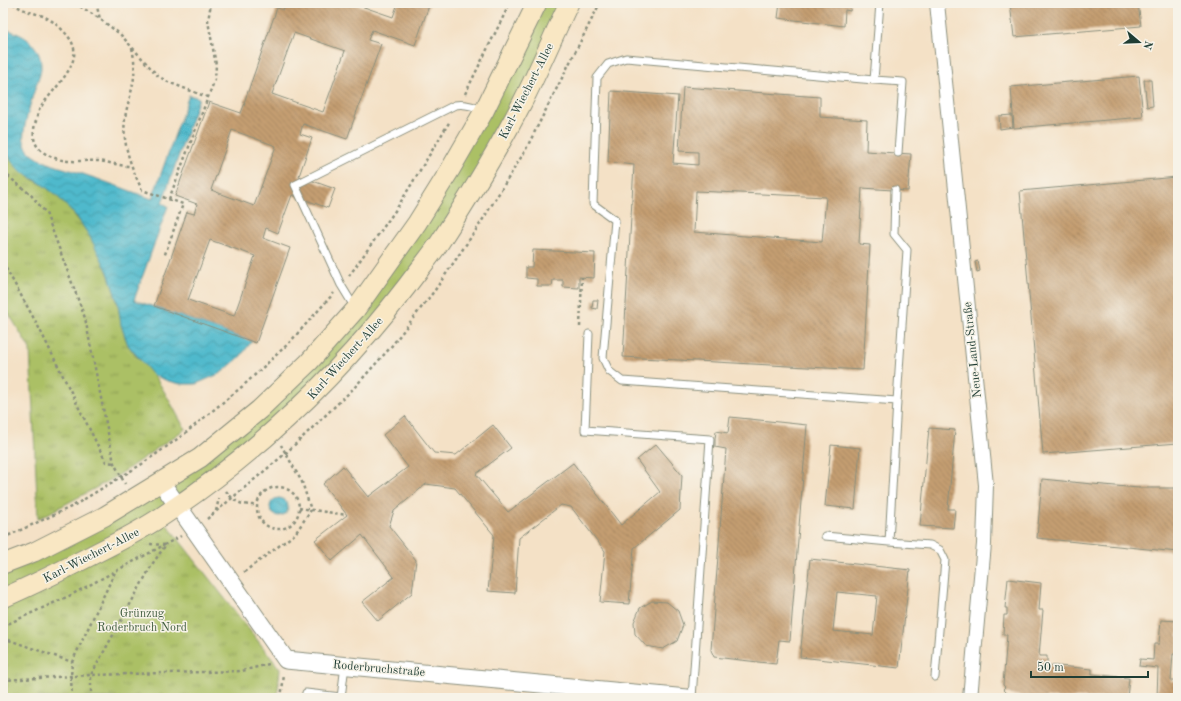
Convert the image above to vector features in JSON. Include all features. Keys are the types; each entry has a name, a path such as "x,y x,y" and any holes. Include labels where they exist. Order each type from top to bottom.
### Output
{"main road":[{"name":"Karl-Wiechert-Allee","path":"3,564 34,552 98,520 200,458 259,410 309,362 356,309 417,223 484,111 537,3"},
{"name":"Karl-Wiechert-Allee","path":"3,598 49,577 122,540 161,517 216,478 292,414 327,380 379,323 439,243 480,178 522,103 569,3"}],"street":[{"name":"Neue-Land-Straße","path":"937,3 986,485 984,544 970,698"},
{"path":"161,482 286,660"},
{"name":"Roderbruchstraße","path":"286,660 687,698"}],"lane":[{"path":"874,80 880,3"},
{"path":"897,401 622,380 609,371 603,358 615,220 593,204 597,78 608,64 626,58 903,82 898,153"},
{"path":"356,309 341,285 295,186 455,105 460,104 474,106 484,111"},
{"path":"889,542 907,250 894,234 895,190"},
{"path":"589,334 585,430 710,439 692,698"},
{"path":"825,536 930,545 940,550 945,560 935,677"},
{"path":"305,698 306,693 341,697 345,665"}],"path":[{"path":"13,3 18,7 45,17 53,22 66,34 73,45 74,55 65,76 40,108 33,132 36,145 44,152 59,160 99,161 131,166"},
{"path":"75,3 120,34 158,76 168,82 208,97"},
{"path":"96,3 100,19"},
{"path":"169,199 214,79 216,65 208,21 211,3"},
{"path":"3,538 73,506 142,464 183,435 244,385 289,342 341,285 360,261 397,208 460,104 510,3"},
{"path":"132,48 134,75 125,118 126,145 131,166 142,190 183,204 164,257"},
{"path":"3,172 31,195 46,213 85,318 114,464 128,489"},
{"path":"3,263 37,324 106,462 114,464"},
{"path":"579,334 582,277"},
{"path":"279,441 302,482 311,510"},
{"path":"276,487 283,487 289,490 298,501 299,508 298,515 294,521 284,528 277,529 264,524 257,512 259,499 263,493 276,487"},
{"path":"224,489 231,498 241,505 257,506"},
{"path":"299,508 347,515"},
{"path":"231,582 295,534 311,510"},
{"path":"3,626 69,596 166,545 153,563 91,675 91,698"},
{"path":"72,698 72,662 115,571"},
{"path":"3,638 72,662"},
{"path":"3,680 91,675 242,670 286,660 281,698"}],"green space":[{"path":"537,3 569,3 522,103 379,323 216,478 3,598 3,564 134,498 309,362 417,223"},
{"path":"3,100 4,135 31,179 44,186 60,199 88,233 101,256 111,281 117,300 125,338 133,352 153,374 185,429 116,477 38,519 30,349 3,304"},
{"name":"Grünzug Roderbruch Nord","path":"161,517 280,669 277,698 3,698 3,605 29,597"}],"water":[{"path":"3,29 18,34 30,41 38,53 41,68 26,121 24,143 32,155 45,162 152,199 189,95 199,98 162,203 168,206 134,300 252,341 240,357 221,373 196,384 181,384 153,375 128,345 121,325 118,304 108,272 90,237 77,217 56,195 39,182 21,172 12,162 7,153 4,135"},
{"path":"279,498 285,501 288,507 285,513 279,516 273,513 270,507 273,501"}],"building":[{"path":"286,3 352,3 393,17 398,3 430,3 415,45 372,30 368,40 381,44 347,139 303,124 300,134 312,138 299,176 335,189 328,208 292,195 278,233 266,228 263,238 290,248 256,343 154,306 187,212 194,214 197,204 175,196 209,102 241,113 277,8 283,10","holes":["294,33 345,51 323,112 272,94","232,130 276,146 254,206 211,190","210,240 255,256 234,316 188,300"]},
{"path":"780,3 851,3 850,11 845,10 844,26 778,18"},
{"path":"1010,3 1138,3 1141,26 1014,37"},
{"path":"1139,76 1143,117 1014,128 1011,87"},
{"path":"1144,80 1151,80 1153,106 1147,107"},
{"path":"683,87 820,97 820,117 867,120 866,151 911,154 908,191 862,188 859,244 870,245 863,370 623,357 634,165 608,162 611,91 678,96 673,163 698,165 698,152 679,151","holes":["696,191 826,197 822,242 694,232"]},
{"path":"1012,115 1013,127 1000,129 999,116"},
{"path":"1178,177 1178,443 1043,454 1020,191"},
{"path":"533,250 595,253 594,278 579,277 579,288 563,287 563,280 553,280 552,286 537,286 537,279 526,278 526,267 532,267"},
{"path":"978,261 980,271 977,272 975,262"},
{"path":"593,300 598,300 597,309 592,308"},
{"path":"405,416 434,453 456,455 493,425 511,448 476,474 508,512 573,463 621,525 660,492 637,460 656,444 682,475 680,510 634,548 629,604 600,602 605,551 571,507 561,505 519,538 515,593 488,591 494,535 455,488 426,484 394,511 389,526 416,560 412,593 378,621 362,602 394,577 362,535 332,561 315,540 347,515 323,484 343,466 368,497 408,467 383,435"},
{"path":"730,417 807,425 790,641 779,640 776,664 714,657 711,650 726,449 715,447 715,439 716,431 728,433"},
{"path":"929,428 955,430 948,509 955,509 953,528 920,526"},
{"path":"831,445 860,448 855,509 825,506"},
{"path":"1042,479 1139,488 1178,488 1178,552 1037,538"},
{"path":"810,559 910,570 899,668 800,657","holes":["837,592 877,596 873,635 833,631"]},
{"path":"1008,579 1041,583 1039,610 1043,610 1039,656 1047,656 1047,665 1092,669 1092,674 1129,678 1127,698 1042,698 1011,695 1003,689 1005,687 1003,685 1007,635 1003,635 1004,615 1007,615 1007,608 1005,608"},
{"path":"652,601 667,602 678,611 683,625 677,641 663,649 646,646 635,634 634,622 640,608"},
{"path":"1161,620 1178,621 1178,654 1173,654 1171,681 1176,681 1175,698 1157,698 1158,668 1139,666 1140,659 1153,660 1154,644 1159,644"}]}
